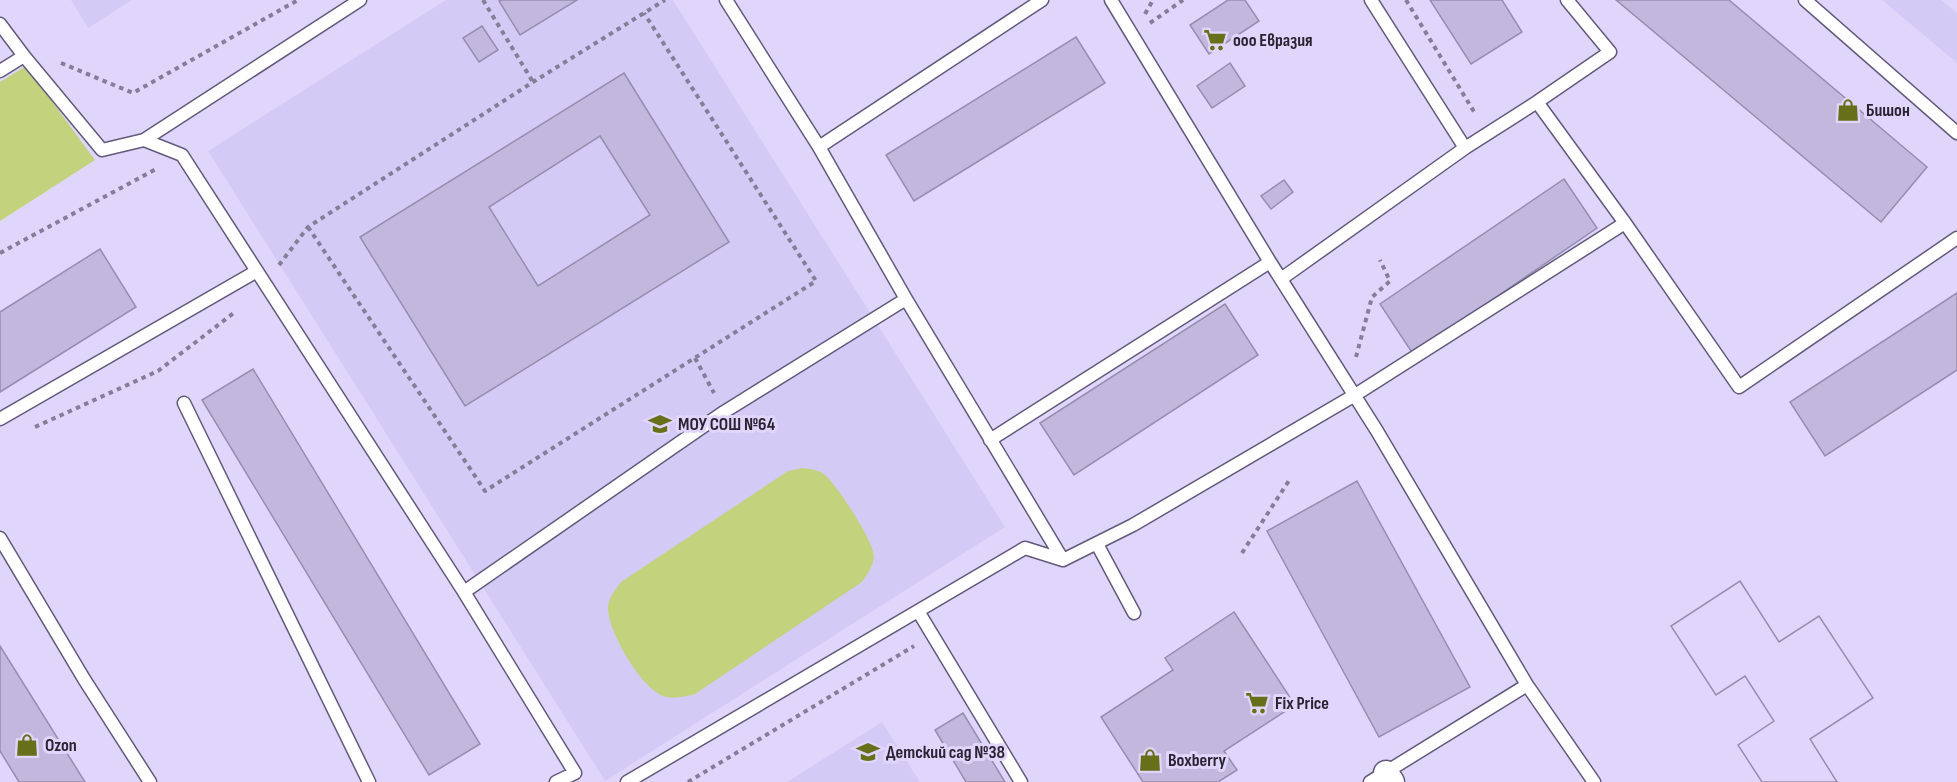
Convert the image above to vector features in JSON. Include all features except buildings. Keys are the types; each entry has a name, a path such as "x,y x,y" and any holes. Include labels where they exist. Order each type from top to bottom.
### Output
{"lane":[{"path":"0,24 102,150 144,140 360,0"},
{"path":"726,0 819,147 906,299 1063,560"},
{"path":"819,147 1042,0"},
{"path":"1111,0 1281,279 1352,390 1527,685 1594,782"},
{"path":"1371,0 1465,148"},
{"path":"1281,279 1465,148 1610,52 1568,0"},
{"path":"1805,0 1957,133"},
{"path":"0,71 24,56"},
{"path":"1537,102 1625,223 1739,387 1957,238"},
{"path":"144,140 182,155 464,592 575,773 556,782"},
{"path":"627,782 1025,548 1063,560 1133,525 1625,223"},
{"path":"990,440 1270,261"},
{"path":"0,419 257,271"},
{"path":"464,592 724,412 906,299"},
{"path":"184,403 369,782"},
{"path":"0,538 84,679 150,782"},
{"path":"1097,544 1134,613"},
{"path":"918,611 1021,782"},
{"path":"1382,779 1527,685"}],"path":[{"path":"58,62 134,93 298,0"},
{"path":"483,0 533,82"},
{"path":"28,431 158,371 226,320 265,284 308,227 665,0"},
{"path":"1132,36 1182,0"},
{"path":"1406,0 1487,134"},
{"path":"308,227 484,491 816,281 644,13"},
{"path":"1352,390 1372,297 1390,281 1380,260"},
{"path":"695,358 724,412"},
{"path":"1242,553 1290,478"},
{"path":"688,782 933,635"}],"shaded area":[{"path":"71,0 132,0 88,28"},
{"name":"МОУ СОШ №64","path":"446,0 673,0 1005,527 605,781 208,151"},
{"path":"1882,0 1941,0 1957,13 1957,63"},
{"name":"Детский сад №38","path":"882,722 920,782 787,782"}],"green space":[{"path":"26,66 95,160 0,221 0,82"},
{"path":"802,468 819,471 827,477 862,528 874,557 866,576 862,582 695,694 674,698 658,693 628,659 613,630 608,607 615,591 621,582 788,471"}],"place":[{"name":"ооо Евразия","path":"1215,40"},
{"name":"Бишон","path":"1848,110"},
{"name":"МОУ СОШ №64","path":"660,424"},
{"name":"Fix Price","path":"1257,703"},
{"name":"Ozon","path":"27,745"},
{"name":"Детский сад №38","path":"868,752"},
{"name":"Boxberry","path":"1150,760"}]}
